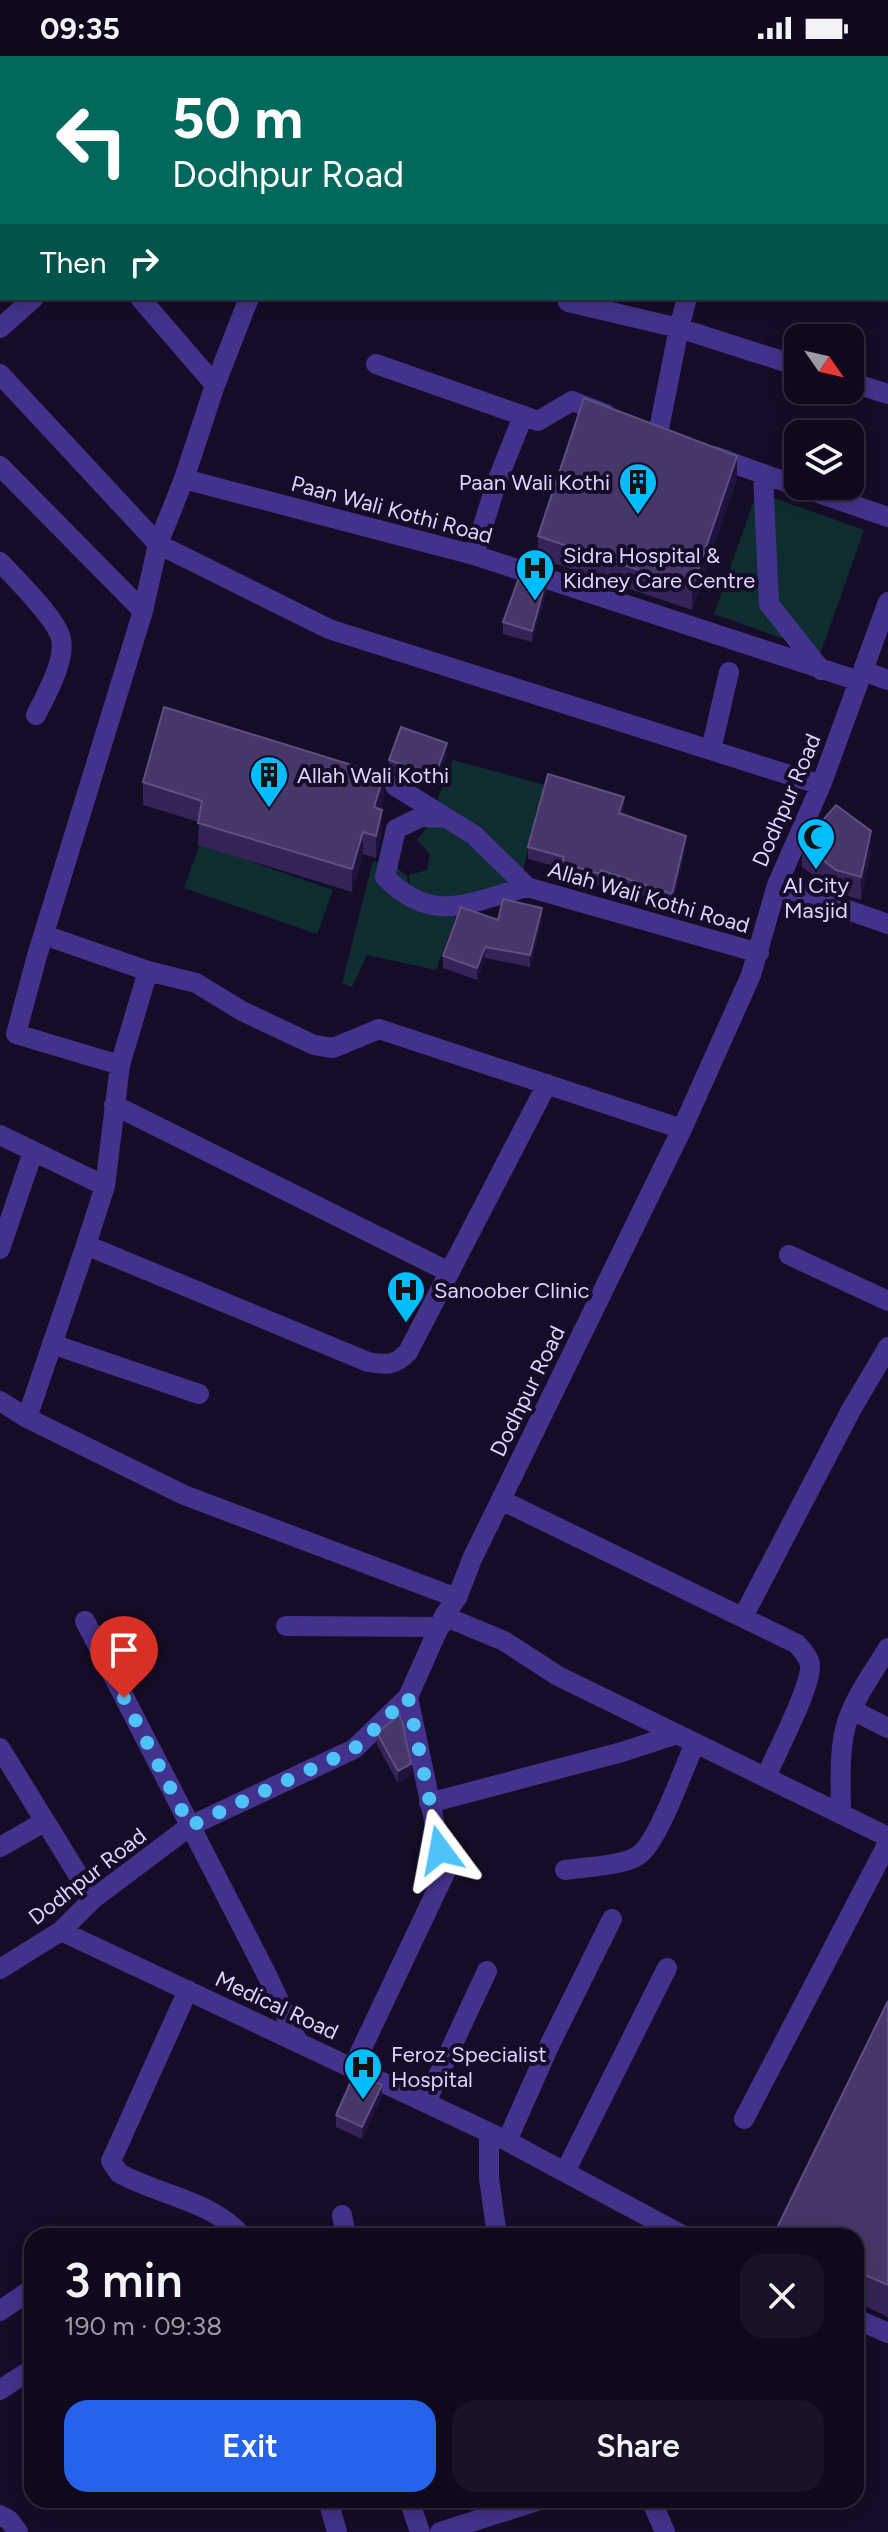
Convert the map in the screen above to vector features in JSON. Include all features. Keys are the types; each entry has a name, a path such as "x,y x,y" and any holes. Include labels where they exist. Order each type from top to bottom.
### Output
{"street":[{"path":"0,328 32,300"},
{"path":"142,300 215,385"},
{"path":"120,1065 16,1034 143,611 158,544 248,300"},
{"path":"376,364 538,421 572,401 651,431 686,300"},
{"path":"568,302 679,328 784,362"},
{"path":"0,374 158,544 329,629 821,785"},
{"path":"864,386 888,394"},
{"path":"474,555 496,484 523,416"},
{"path":"698,449 888,517"},
{"path":"0,466 143,611"},
{"path":"763,474 769,604 821,670"},
{"name":"Paan Wali Kothi Road","path":"184,479 474,555 821,670 888,680"},
{"path":"0,562 51,621 61,639 61,654 36,715"},
{"name":"Dodhpur Road","path":"0,1969 61,1931 93,1899 190,1826 354,1749 408,1697 682,1129 759,953 777,885 821,785 888,602"},
{"path":"711,750 729,672"},
{"name":"Allah Wali Kothi Road","path":"395,786 474,835 527,887 759,953"},
{"name":"Allah Wali Kothi Road","path":"446,818 421,817 396,829 385,877 395,888 417,902 441,907 527,887"},
{"path":"777,885 888,924"},
{"path":"44,935 148,971 196,983 242,1011 314,1045 333,1048 379,1029 682,1129"},
{"path":"27,1418 105,1186 120,1065 148,971"},
{"path":"86,1245 368,1362 388,1365 399,1361 408,1352 547,1084"},
{"path":"114,1105 449,1272"},
{"path":"0,1135 105,1186"},
{"path":"0,1249 33,1152"},
{"path":"789,1255 888,1301"},
{"path":"52,1344 199,1394"},
{"path":"743,1617 851,1410 888,1347"},
{"path":"0,1401 27,1418 184,1495 457,1598"},
{"path":"501,1500 797,1644 807,1656 810,1667 766,1777"},
{"path":"85,1621 267,1975 298,2042"},
{"path":"286,1626 442,1622 504,1641 558,1676 888,1837"},
{"path":"841,1814 841,1764 847,1722 888,1648"},
{"path":"353,2067 445,1873 408,1697"},
{"path":"852,1710 888,1728"},
{"path":"429,1803 622,1752 686,1739"},
{"path":"565,1870 625,1861 638,1856 647,1847 657,1829 686,1739"},
{"path":"0,1748 93,1899"},
{"path":"0,1847 44,1822"},
{"path":"744,2119 888,1843"},
{"path":"491,2228 489,2178 498,2137 550,2044 612,1919"},
{"name":"Medical Road","path":"61,1931 498,2137 669,2228"},
{"path":"565,2172 667,1968"},
{"path":"426,2102 487,1971"},
{"path":"188,1990 111,2161 119,2173 217,2215 235,2228"},
{"path":"342,2215 344,2228"},
{"path":"0,2311 24,2294"},
{"path":"864,2322 888,2333"},
{"path":"0,2390 24,2374"},
{"path":"330,2508 337,2532"},
{"path":"412,2508 420,2532"},
{"path":"440,2532 515,2508"},
{"path":"654,2508 665,2532"},
{"path":"0,2515 9,2520 18,2532"}],"green space":[{"path":"757,492 864,530 821,652 714,614"},
{"path":"453,760 545,785 522,874 435,806"},
{"path":"429,825 447,825 468,838 514,885 448,910 456,916 436,970 367,955 352,987 342,983 373,861 396,867 407,876 410,893 409,875 427,870 430,854 417,840"},
{"path":"200,844 333,890 317,934 184,888"}],"building":[{"name":"Paan Wali Kothi","path":"584,398 737,456 692,588 538,536"},
{"path":"521,572 546,581 532,631 503,622"},
{"name":"Allah Wali Kothi","path":"164,707 384,775 374,807 382,810 376,836 363,832 352,869 198,823 202,801 143,782"},
{"path":"401,727 447,743 435,776 389,760"},
{"path":"548,774 624,797 619,813 686,836 672,894 601,870 600,874 562,863 564,857 528,847"},
{"path":"836,805 871,831 861,877 836,870 802,844"},
{"path":"503,899 542,908 530,955 485,947 477,968 443,956 461,907 498,920"},
{"path":"399,1715 411,1764 398,1771 377,1733"},
{"path":"888,2001 888,2285 864,2274 864,2228 777,2228"},
{"path":"355,2072 382,2085 362,2127 336,2115"}],"place":[{"name":"Paan Wali Kothi","path":"638,516"},
{"name":"Sidra Hospital & Kidney Care Centre","path":"535,602"},
{"name":"Allah Wali Kothi","path":"269,809"},
{"name":"Al City Masjid","path":"816,871"},
{"name":"Sanoober Clinic","path":"406,1324"},
{"name":"Feroz Specialist Hospital","path":"363,2101"}],"route":[{"path":"124,1698 190,1826 354,1749 408,1697 440,1850"}]}
